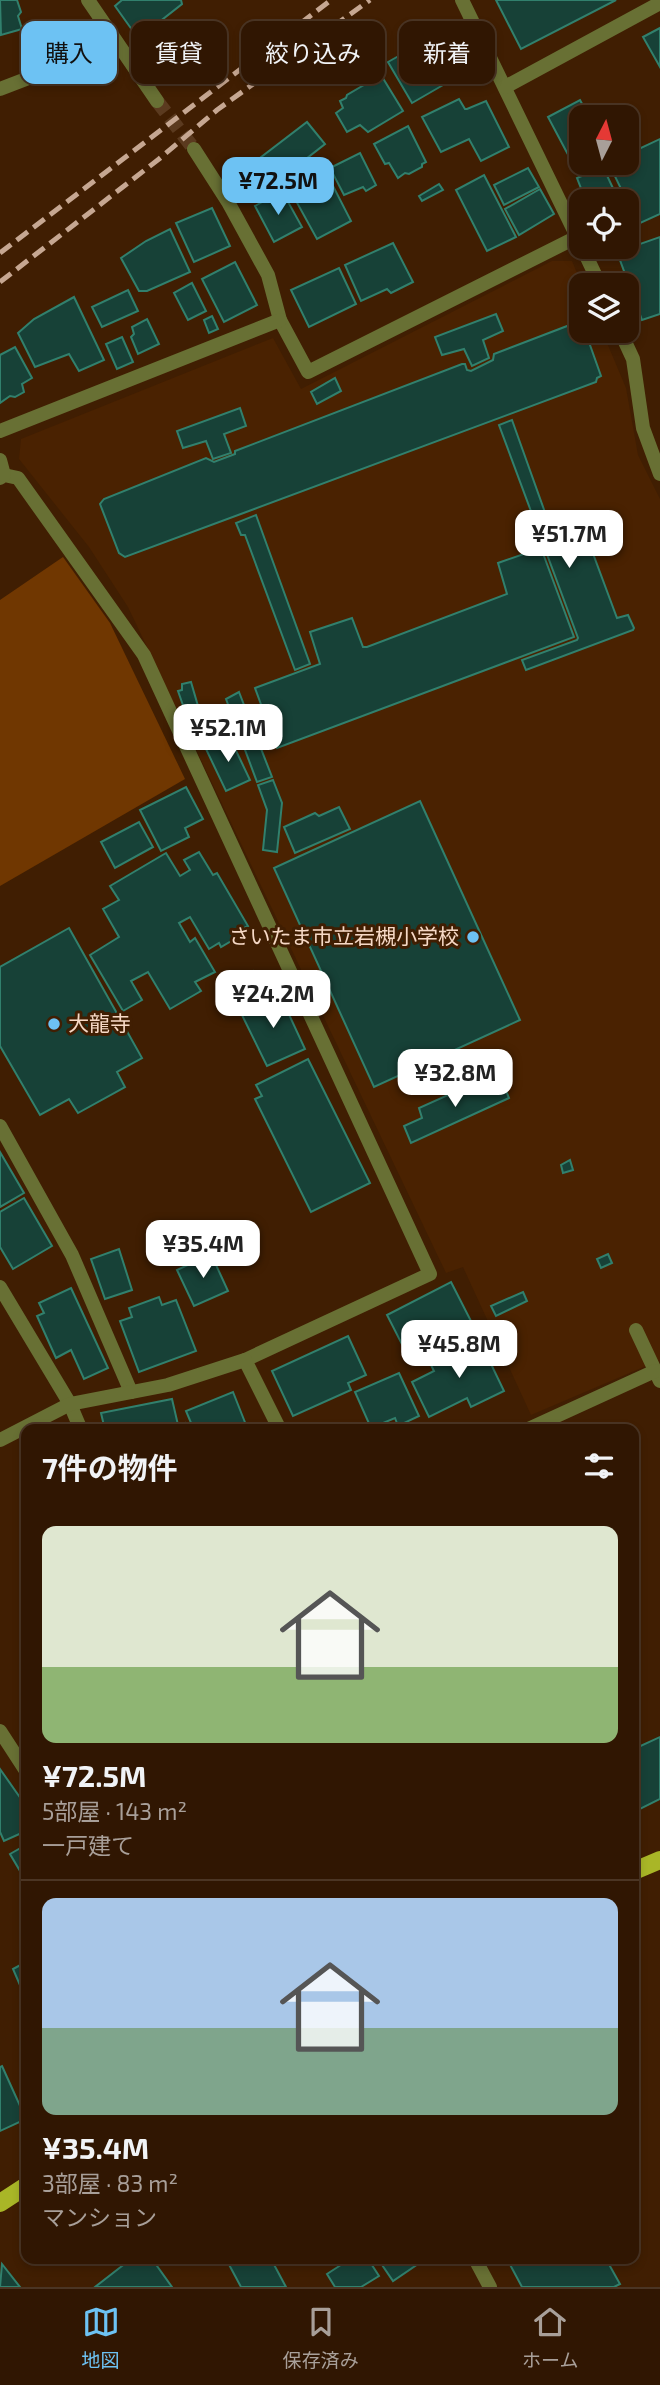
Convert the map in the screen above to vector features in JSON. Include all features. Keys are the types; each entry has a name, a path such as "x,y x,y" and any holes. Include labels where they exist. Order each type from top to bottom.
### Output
{"main road":[{"path":"639,1869 660,1860"},
{"path":"0,2203 21,2189"}],"street":[{"path":"88,0 102,21"},
{"path":"462,0 569,220"},
{"path":"505,87 660,3"},
{"path":"117,44 158,102"},
{"path":"0,89 21,81"},
{"path":"194,149 228,202 268,275 280,320 308,372 569,248"},
{"path":"0,431 280,320"},
{"path":"626,343 633,359 643,428 660,474"},
{"path":"0,460 2,476 18,478 144,655 430,1274 245,1360 168,1385 70,1404 31,1424"},
{"path":"0,1126 72,1255 131,1392"},
{"path":"0,1287 70,1404 78,1424"},
{"path":"541,1424 658,1376 636,1330"},
{"path":"245,1360 277,1424"},
{"path":"0,1440 21,1429"},
{"path":"0,1731 21,1763"},
{"path":"478,2264 490,2287"}],"shaded area":[{"name":"さいたま市立岩槻小学校","path":"552,261 572,261 577,273 569,273 569,343 607,343 626,388 638,455 660,499 660,1360 531,1415 463,1267 446,1273 128,607 89,547 19,459 21,439 273,338 301,389"},
{"path":"63,557 110,623 185,779 0,886 0,600"}],"building":[{"path":"0,0 17,0 21,12 18,16 21,29 1,35"},
{"path":"122,0 181,0 182,4 160,21 131,21 131,28 115,6"},
{"path":"496,0 616,0 521,49"},
{"path":"660,28 660,67 643,37"},
{"path":"399,56 399,81 388,62"},
{"path":"385,82 403,111 368,132 360,125 347,132 336,113 343,108 340,101 366,84 385,84"},
{"path":"401,84 445,84 412,103"},
{"path":"459,99 465,109 486,101 509,147 481,161 469,139 441,152 422,117"},
{"path":"569,106 569,156 548,117"},
{"path":"307,122 325,144 270,187 252,164"},
{"path":"408,126 426,162 422,167 398,178 389,163 385,164 374,144"},
{"path":"660,139 660,214 639,224 639,189 621,189 614,175 639,175 639,149"},
{"path":"360,153 376,185 366,191 363,187 344,195 330,168"},
{"path":"528,168 539,187 504,205 494,185"},
{"path":"318,175 324,183 331,182 351,221 317,239 290,190"},
{"path":"484,175 516,237 487,251 456,190"},
{"path":"584,175 607,175 613,189 581,189 577,178"},
{"path":"439,184 443,190 422,201 419,196"},
{"path":"540,189 554,214 519,235 505,209"},
{"path":"282,191 302,227 274,242 255,206"},
{"path":"212,208 230,246 194,262 176,223"},
{"path":"170,229 190,272 147,291 139,291 121,258"},
{"path":"660,237 660,314 642,320 639,312 639,273 625,273 620,259 639,259 639,244"},
{"path":"393,243 413,282 391,293 387,289 361,301 345,265"},
{"path":"235,262 257,305 224,322 202,279"},
{"path":"339,268 356,304 309,327 291,290"},
{"path":"192,283 206,311 188,320 174,293"},
{"path":"128,290 138,311 102,327 92,307"},
{"path":"74,297 104,360 79,371 69,354 35,367 18,333 34,319"},
{"path":"496,314 503,331 483,340 489,358 472,366 464,349 442,355 435,337"},
{"path":"212,316 218,329 209,333 204,320"},
{"path":"147,319 159,344 138,354 131,337 134,334 132,327"},
{"path":"569,325 569,343 589,343 601,376 596,382 125,557 119,553 100,504 104,499 206,458 214,462 235,454 235,451 462,364 471,371 493,360 494,354"},
{"path":"122,337 133,362 117,369 106,344"},
{"path":"15,347 32,378 22,384 24,392 15,397 10,396 0,403 0,355"},
{"path":"335,378 341,391 317,404 311,392"},
{"path":"240,408 246,426 224,434 231,453 213,459 206,441 183,448 177,431"},
{"path":"512,420 552,532 556,534 582,524 617,618 628,615 634,628 526,670 522,660 578,638 499,425"},
{"path":"256,515 310,664 295,670 245,535 241,535 236,523"},
{"path":"541,548 574,637 277,748 255,688 320,664 310,632 352,618 363,647 367,647 507,594 498,563"},
{"path":"191,682 198,706 185,711 178,691 182,690 182,684"},
{"path":"239,692 272,777 257,782 226,699"},
{"path":"209,710 218,735 200,741 191,717"},
{"path":"230,738 250,780 226,791 206,749"},
{"path":"273,780 282,803 277,852 263,850 267,810 258,785"},
{"path":"186,787 203,819 185,828 189,837 161,851 140,810"},
{"path":"420,801 520,1020 374,1087 274,868"},
{"path":"339,807 350,829 295,853 284,827 315,813 319,816"},
{"path":"139,822 153,847 115,868 101,842"},
{"path":"199,852 213,875 217,873 248,926 235,933 238,937 221,947 219,943 209,949 190,917 179,923 190,942 195,938 215,972 195,982 201,991 170,1009 148,972 131,981 142,1000 123,1011 90,955 119,937 103,909 119,900 110,886 166,853 180,876 190,870 184,860"},
{"path":"69,928 142,1058 117,1072 125,1087 78,1113 69,1099 40,1115 0,1046 0,967"},
{"path":"253,971 261,985 239,997 231,983"},
{"path":"279,993 305,1049 267,1066 240,1011"},
{"path":"308,1059 370,1183 311,1212 255,1099 262,1096 256,1085"},
{"path":"479,1081 483,1089 486,1089 502,1081 509,1098 411,1143 404,1126 422,1118 419,1108"},
{"path":"0,1152 24,1193 0,1207"},
{"path":"570,1160 573,1170 563,1173 561,1165"},
{"path":"24,1198 52,1246 13,1269 0,1247 0,1212"},
{"path":"119,1249 132,1290 105,1299 91,1259"},
{"path":"211,1254 228,1291 194,1306 177,1270"},
{"path":"608,1254 612,1263 601,1268 597,1259"},
{"path":"451,1282 473,1325 409,1358 387,1315"},
{"path":"71,1288 108,1368 84,1379 71,1350 56,1358 37,1316 44,1313 39,1303"},
{"path":"523,1292 527,1301 496,1316 491,1306"},
{"path":"159,1297 162,1305 176,1300 196,1351 139,1372 120,1321 132,1317 129,1308"},
{"path":"348,1336 366,1375 348,1383 351,1390 293,1416 272,1371"},
{"path":"479,1339 504,1391 471,1407 467,1398 429,1417 412,1382 434,1371 430,1363"},
{"path":"399,1373 419,1416 402,1424 397,1424 395,1418 381,1424 369,1424 355,1392"},
{"path":"233,1392 246,1424 191,1424 186,1411"},
{"path":"172,1399 178,1424 104,1424 101,1413"},
{"path":"660,1737 660,1799 640,1809 639,1807 639,1747"},
{"path":"0,1769 21,1799 21,1833 4,1841 0,1832"},
{"path":"21,1848 21,1873 10,1854"},
{"path":"21,1965 21,1987 13,1969"},
{"path":"2,2066 21,2108 21,2121 0,2131"},
{"path":"2,2264 20,2287 0,2287"},
{"path":"125,2264 156,2264 172,2287 95,2287"},
{"path":"229,2264 274,2264 286,2287 241,2287"},
{"path":"342,2264 371,2264 379,2276 361,2287 335,2287 327,2274"},
{"path":"381,2264 418,2264 393,2281"},
{"path":"510,2264 609,2264 620,2284 614,2287 522,2287"}],"tunnel":[{"path":"157,101 194,149"}],"railway":[{"path":"0,253 331,0"},
{"path":"0,282 159,159 217,110 370,0"}],"place":[{"name":"さいたま市立岩槻小学校","path":"473,937"},
{"name":"大龍寺","path":"54,1024"}]}
